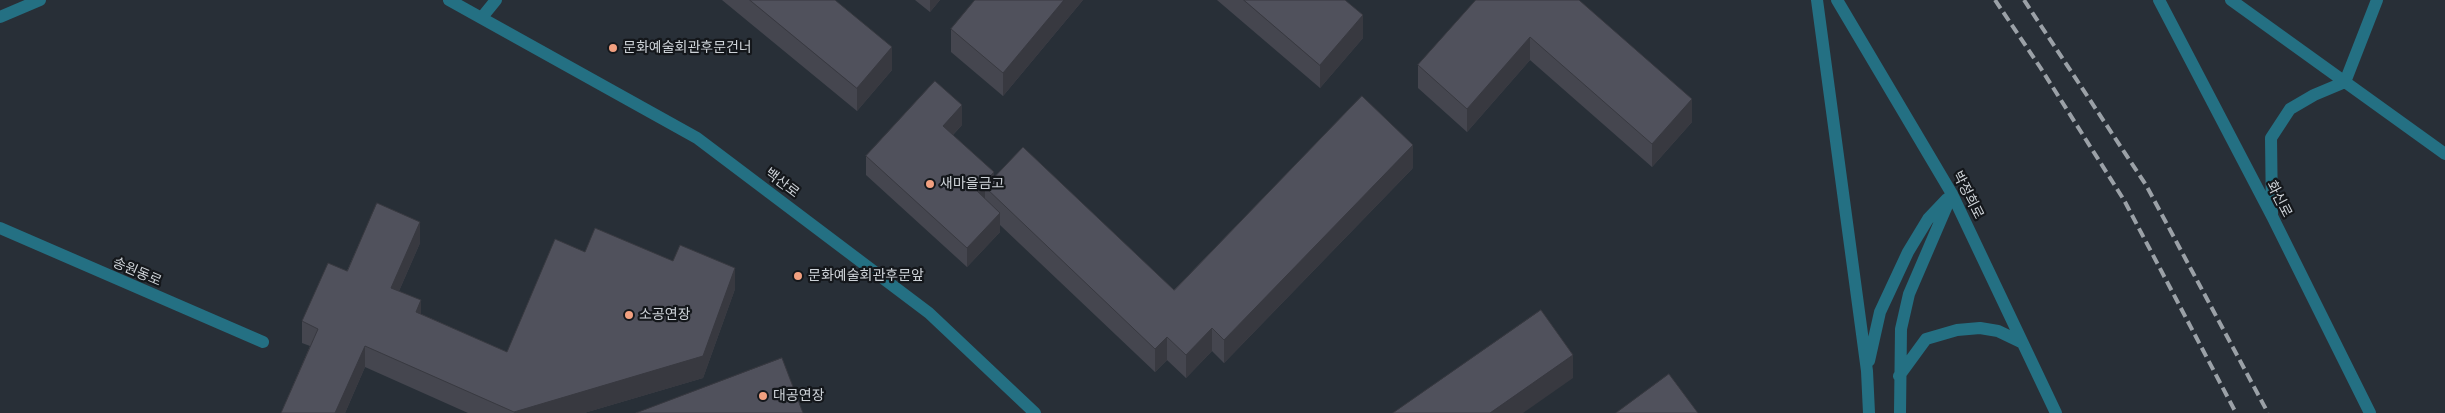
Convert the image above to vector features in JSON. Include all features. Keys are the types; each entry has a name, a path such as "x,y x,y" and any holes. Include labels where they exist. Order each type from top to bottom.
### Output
{"street":[{"path":"0,17 40,0"},
{"name":"백산로","path":"450,0 483,16 560,63 697,138 929,313 1035,413"},
{"path":"483,16 496,0"},
{"path":"1817,0 1867,371 1868,413"},
{"name":"박정희로","path":"1837,0 1952,194 2056,413"},
{"name":"화신로","path":"2159,0 2273,218 2370,413"},
{"path":"2231,0 2445,154"},
{"path":"2273,218 2271,138 2290,109 2314,94 2346,82 2377,0"},
{"path":"1867,371 1880,312 1908,252 1928,219 1952,194"},
{"path":"1900,413 1901,329 1909,294 1952,194"},
{"name":"송원동로","path":"0,228 262,342"},
{"path":"1900,376 1926,339 1957,330 1980,328 1998,331 2021,342"}],"building":[{"path":"750,0 835,0 892,47 857,88"},
{"path":"975,0 1064,0 1003,73 951,29"},
{"path":"1244,0 1345,0 1363,15 1320,65"},
{"path":"1476,0 1579,0 1692,99 1652,144 1530,37 1467,109 1418,65"},
{"name":"새마을금고","path":"935,81 962,105 943,126 994,172 977,191 1000,213 967,248 866,156"},
{"path":"1362,96 1413,145 1224,340 1212,328 1186,355 1167,337 1155,349 985,187 1023,147 1174,290"},
{"name":"소공연장","path":"377,203 420,222 391,288 421,300 416,312 507,352 555,239 585,252 595,228 673,261 680,245 735,268 703,356 514,412 365,346 335,413 281,413 318,329 302,321 328,263 347,271"},
{"path":"1541,310 1573,355 1490,413 1393,413"},
{"path":"782,358 803,413 636,413"},
{"path":"1669,374 1698,413 1616,413"}],"railway":[{"path":"1995,0 2040,67 2124,200 2236,413"},
{"path":"2024,0 2146,185 2268,413"}],"place":[{"name":"문화예술회관후문건너","path":"613,48"},
{"name":"새마을금고","path":"930,184"},
{"name":"문화예술회관후문앞","path":"798,276"},
{"name":"소공연장","path":"629,315"},
{"name":"대공연장","path":"763,396"}]}
